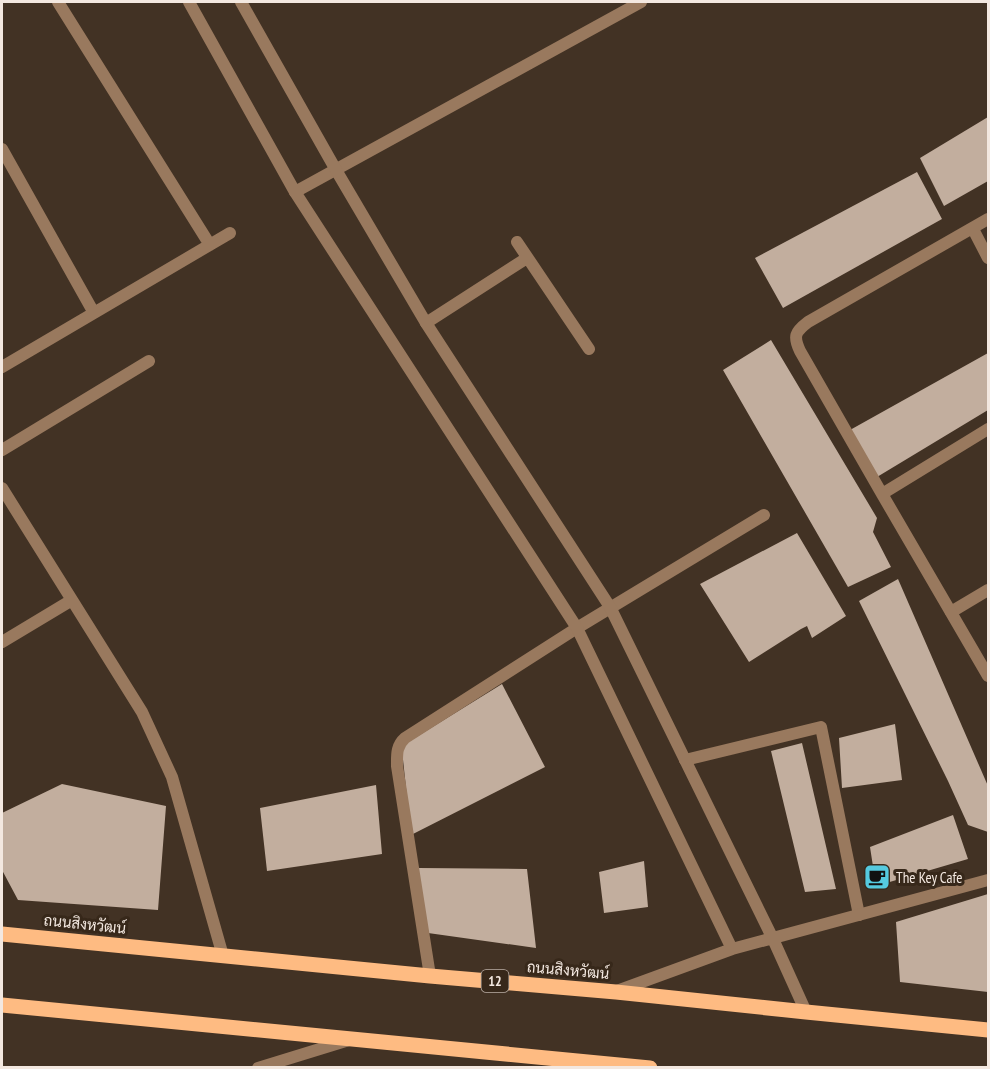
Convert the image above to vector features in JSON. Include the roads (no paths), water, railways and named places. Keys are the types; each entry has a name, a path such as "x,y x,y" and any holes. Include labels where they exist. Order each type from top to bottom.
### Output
{"main road":[{"name":"ถนนสิงหวัฒน์","path":"2,934 988,1030"},
{"path":"2,1005 589,1065 650,1068"}],"street":[{"path":"58,2 210,245"},
{"path":"189,2 295,192 577,628 732,949"},
{"path":"241,2 426,323 610,607 773,939 806,1012"},
{"path":"295,192 642,2"},
{"path":"2,149 94,313"},
{"path":"988,219 808,322 796,333 800,351 988,676"},
{"path":"974,229 988,258"},
{"path":"2,367 230,233"},
{"path":"517,242 590,349"},
{"path":"426,323 527,258"},
{"path":"2,450 149,361"},
{"path":"882,494 988,429"},
{"path":"2,488 142,712 172,777 223,956"},
{"path":"430,976 397,766 399,743 610,607 764,515"},
{"path":"951,612 988,590"},
{"path":"2,642 72,600"},
{"path":"685,760 821,727 860,915"},
{"path":"616,992 732,949 988,880"},
{"path":"258,1068 352,1039"}],"place":[{"name":"The Key Cafe","path":"877,877"}]}
